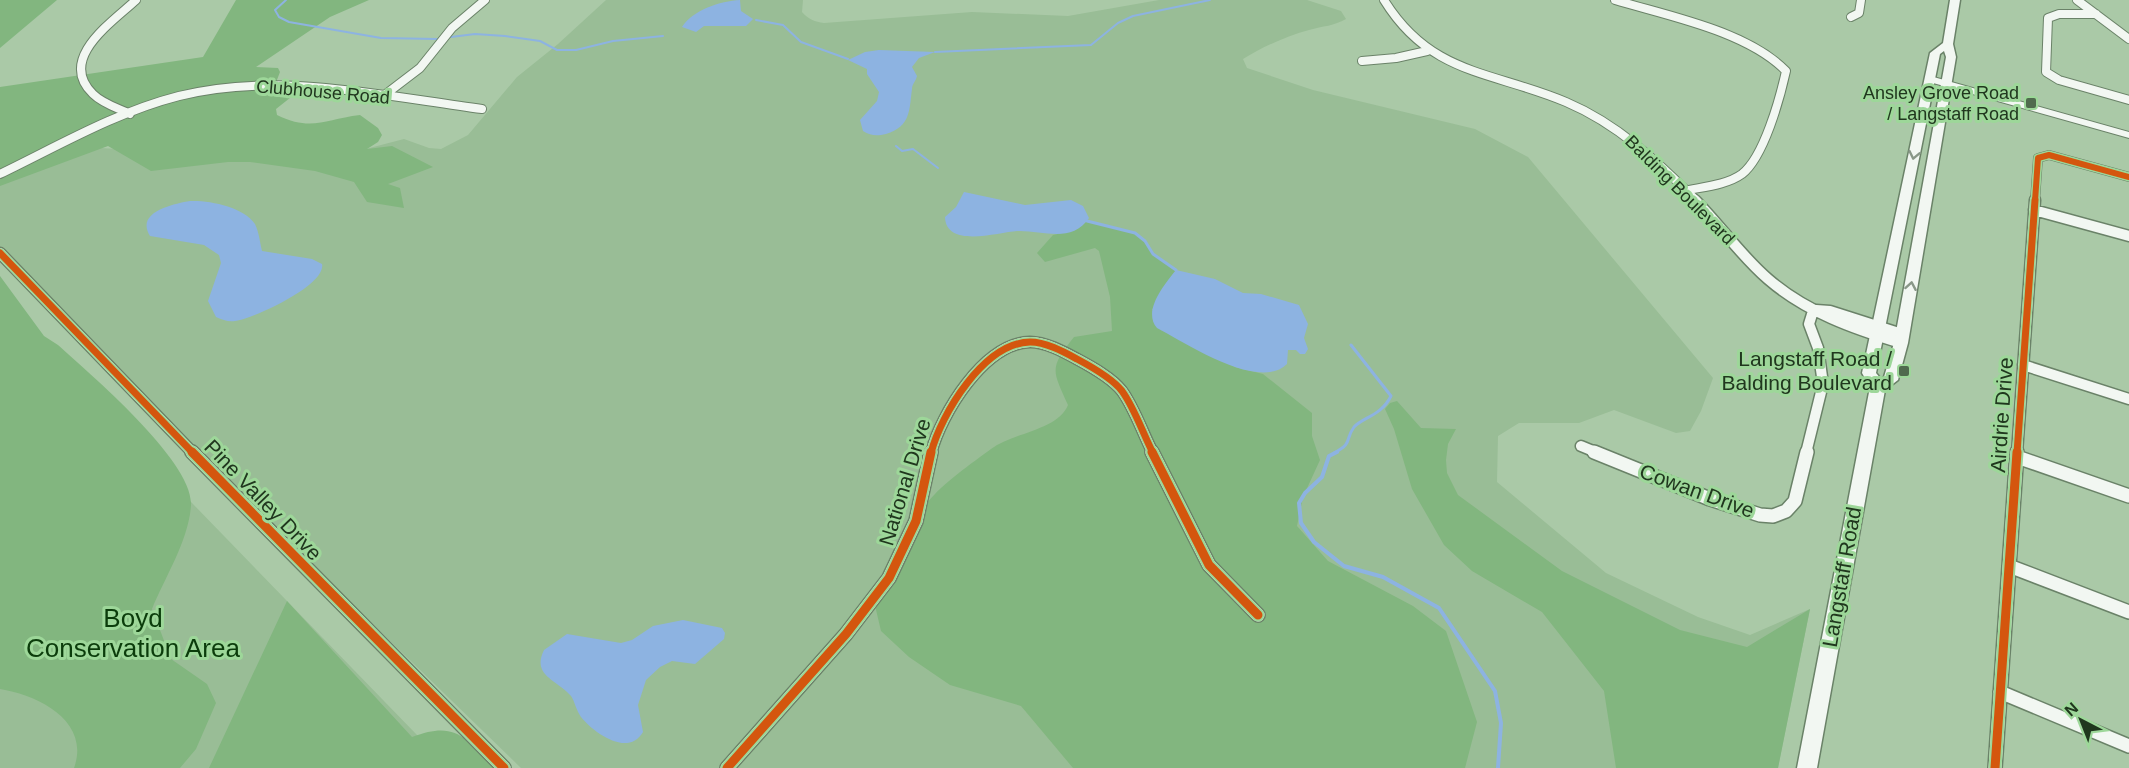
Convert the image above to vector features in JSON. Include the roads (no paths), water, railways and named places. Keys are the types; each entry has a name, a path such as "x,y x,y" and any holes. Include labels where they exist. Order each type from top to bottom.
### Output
{"main road":[{"name":"Langstaff Road","path":"1878,387 1891,380 1901,339 1951,57 1948,44 1955,0"},
{"name":"Langstaff Road","path":"1807,768 1878,387 1869,373 1935,53 1948,44"}],"street":[{"path":"130,114 90,91 80,76 81,59 94,39 136,0"},
{"path":"382,97 420,68 452,28 485,0"},
{"name":"Balding Boulevard","path":"1384,0 1399,26 1427,51 1473,71 1547,95 1600,118 1631,139 1684,190 1767,278 1813,311 1834,321 1901,339"},
{"path":"1614,0 1678,19 1755,48 1776,59 1786,71 1767,129 1749,168 1732,178 1684,190"},
{"path":"1851,17 1859,13 1861,0"},
{"path":"2077,0 2129,39"},
{"path":"2096,14 2059,14 2048,18 2046,72 2059,80 2129,100"},
{"path":"1362,61 1396,58 1427,51"},
{"path":"1930,79 2129,135"},
{"name":"Clubhouse Road","path":"0,174 130,114 181,96 249,86 300,87 482,109"},
{"name":"Airdrie Drive","path":"1995,768 2034,210 2040,156 2060,157 2129,177"},
{"path":"2034,210 2129,236"},
{"name":"Pine Valley Drive","path":"0,254 306,570 504,768"},
{"name":"Cowan Drive","path":"1581,446 1739,508 1773,516 1789,510 1795,501 1823,384 1818,348 1809,324 1813,311"},
{"name":"National Drive","path":"727,768 854,625 881,590 904,553 918,513 929,458 945,414 980,371 1006,349 1018,344 1031,342 1042,345 1086,364 1101,372 1122,391 1209,565 1258,615"},
{"path":"2023,365 2129,399"},
{"path":"2017,457 2129,496"},
{"path":"2009,566 2129,612"},
{"path":"2000,692 2129,747"}],"water":[{"path":"740,0 741,11 753,19 746,26 704,26 696,32 682,27 700,11 724,2"},
{"path":"879,50 935,52 919,58 912,67 917,76 912,87 909,111 904,122 894,131 877,135 863,131 860,120 877,101 879,92 867,74 867,69 848,60 865,52"},
{"path":"964,192 1025,205 1071,200 1083,206 1089,218 1074,231 1065,233 1017,231 963,236 954,233 948,227 945,217 956,207"},
{"path":"190,201 216,203 243,213 255,224 262,251 312,259 322,264 320,272 301,291 272,308 244,319 232,321 216,317 208,301 221,263 219,255 204,245 150,236 147,228 148,221 158,211 174,204"},
{"path":"1176,270 1215,279 1243,293 1261,294 1299,305 1308,324 1304,338 1308,349 1305,354 1300,354 1296,350 1288,350 1287,364 1275,371 1259,372 1241,369 1203,353 1157,328 1152,314 1154,306 1161,290"},
{"path":"683,620 722,628 725,633 724,639 695,664 672,661 660,667 646,680 638,705 643,732 629,743 611,740 586,723 566,690 543,672 541,659 544,650 567,634 621,643 632,640 653,626"}],"waterway":[{"path":"286,0 275,10 279,17 289,22 381,38 437,39"},
{"path":"935,52 1091,45 1118,23 1133,16 1210,0"},
{"path":"756,20 783,25 801,42 848,59"},
{"path":"451,37 475,34 505,36 540,41 557,50 576,50 613,41 663,36"},
{"path":"896,146 902,151 913,149 938,168"},
{"path":"1087,221 1135,233 1145,241 1153,254 1176,270"},
{"path":"1334,453 1346,444 1354,427 1382,408 1391,396 1351,345"},
{"path":"1337,452 1329,456 1322,477 1305,493 1299,503 1301,523 1314,542 1344,566 1383,577 1439,608 1495,691 1501,723 1498,768"}],"place":[{"name":"Ansley Grove Road / Langstaff Road","path":"2031,103"},
{"name":"Langstaff Road / Balding Boulevard","path":"1904,371"}],"park label":[{"name":"Boyd Conservation Area","path":"133,633"}]}
